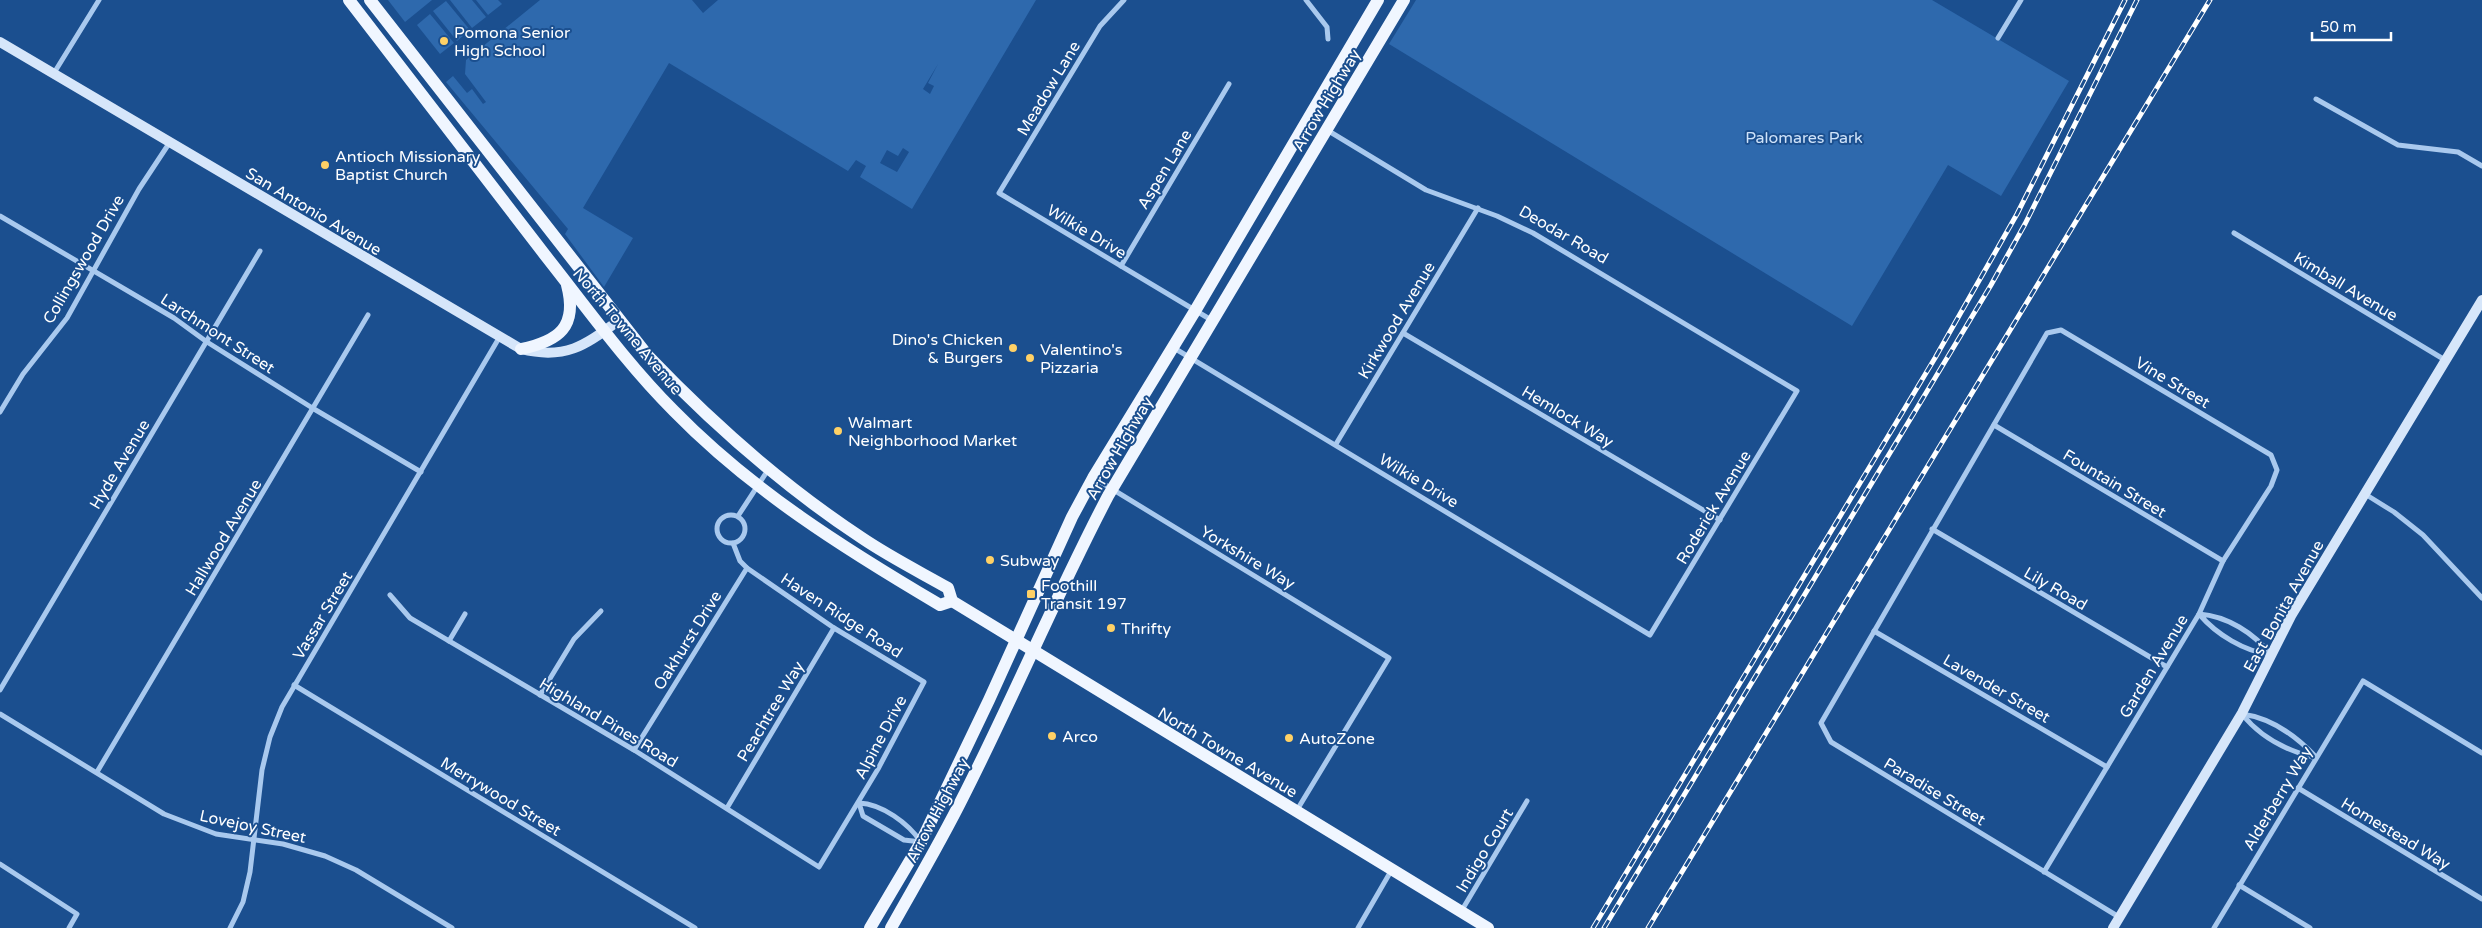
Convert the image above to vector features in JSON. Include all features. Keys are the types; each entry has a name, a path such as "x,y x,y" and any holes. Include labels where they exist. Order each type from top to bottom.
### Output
{"main road":[{"name":"North Towne Avenue","path":"349,0 634,368 674,411 758,485 827,536 940,605 952,601"},
{"name":"North Towne Avenue","path":"370,0 648,356 685,395 768,470 863,539 948,588 952,601 1488,928"},
{"name":"Arrow Highway","path":"870,928 921,842 1016,641 1072,516 1378,0"},
{"name":"Arrow Highway","path":"891,928 962,801 1034,652 1075,559 1112,489 1404,0"},
{"name":"San Antonio Avenue","path":"0,42 521,349 542,354 559,353 583,345 619,320"},
{"name":"Deodar Road","path":"1307,118 1326,130"},
{"path":"521,349 541,344 554,337 564,326 571,312 565,280"},
{"name":"East Bonita Avenue","path":"2113,928 2242,714 2291,616 2482,300"}],"street":[{"path":"54,74 99,0"},
{"name":"Meadow Lane","path":"999,193 1100,26 1124,0"},
{"path":"1306,0 1327,27 1328,39"},
{"path":"1998,38 2021,0"},
{"name":"Aspen Lane","path":"1121,266 1229,84"},
{"path":"2316,99 2398,145 2458,152 2482,166"},
{"name":"Deodar Road","path":"1326,130 1426,190 1478,208 1533,233 1798,391"},
{"name":"Collingswood Drive","path":"0,412 22,374 67,318 139,189 170,142"},
{"name":"Wilkie Drive","path":"999,193 1214,321"},
{"name":"Kirkwood Avenue","path":"1336,444 1478,208"},
{"name":"Larchmont Street","path":"0,216 174,318 207,342 314,409 421,472"},
{"name":"Kimball Avenue","path":"2234,233 2446,360"},
{"name":"Hyde Avenue","path":"0,690 260,251"},
{"name":"Hallwood Avenue","path":"97,772 368,315"},
{"name":"Vine Street","path":"1994,425 2047,332 2061,330 2271,455 2276,470"},
{"name":"Hemlock Way","path":"1403,333 1720,520"},
{"name":"Vassar Street","path":"230,928 243,902 250,872 262,770 270,737 282,707 500,338"},
{"name":"Wilkie Drive","path":"1173,347 1650,635"},
{"name":"Roderick Avenue","path":"1650,635 1798,391"},
{"path":"1874,631 1994,425"},
{"name":"Fountain Street","path":"1994,425 2223,562"},
{"path":"738,516 768,470"},
{"name":"Garden Avenue","path":"2044,872 2199,614 2223,562 2270,486 2276,470"},
{"name":"Yorkshire Way","path":"1093,478 1389,658 1296,812"},
{"path":"2365,494 2394,512 2423,535 2482,598"},
{"path":"725,516 738,516 744,522 745,531 741,539 733,543 720,538 716,526 725,516"},
{"name":"Lily Road","path":"1932,530 2167,667"},
{"path":"733,543 740,561 747,568"},
{"name":"Haven Ridge Road","path":"747,568 834,628 924,682"},
{"name":"Oakhurst Drive","path":"634,750 747,568"},
{"name":"Highland Pines Road","path":"390,595 410,618 634,750 819,867"},
{"path":"540,695 574,639 601,611"},
{"path":"448,641 464,614"},
{"path":"2199,614 2209,626 2252,652 2271,655"},
{"path":"2199,614 2217,616 2259,639 2271,655"},
{"name":"Peachtree Way","path":"727,808 834,628"},
{"name":"Paradise Street","path":"1874,631 1821,723 1831,742 2120,917"},
{"name":"Lavender Street","path":"1874,631 2107,767"},
{"name":"Alderberry Way","path":"2214,928 2363,681 2482,753"},
{"name":"Alpine Drive","path":"819,867 859,803 924,682"},
{"name":"Merrywood Street","path":"294,685 695,928"},
{"name":"Lovejoy Street","path":"0,714 164,814 216,834 305,849 341,862 452,928"},
{"path":"2242,714 2254,729 2291,752 2316,758"},
{"path":"2242,714 2261,716 2298,739 2316,758"},
{"name":"Homestead Way","path":"2298,788 2482,899"},
{"name":"Indigo Court","path":"1461,911 1528,802"},
{"name":"Alpine Drive","path":"859,803 863,816 904,840 921,842"},
{"name":"Alpine Drive","path":"859,803 870,804 910,828 921,842"},
{"path":"0,864 77,914 69,928"},
{"path":"1358,928 1392,870"},
{"path":"2239,886 2310,928"}],"green space":[{"path":"388,0 432,0 405,22"},
{"path":"450,0 472,0 486,17 472,28"},
{"path":"476,0 498,0 502,4 488,15"},
{"path":"540,0 692,0 703,13 718,0 1036,0 912,209 860,177 866,166 856,160 848,171 669,63 583,208 633,238 604,287 565,234 568,229 446,82 453,76 467,93 472,89 483,104 486,102 465,74 466,60","holes":["938,64 928,83 934,86 930,94 923,89","903,148 909,152 897,172 880,163 887,150 898,156"]},
{"name":"Palomares Park","path":"1416,0 1932,0 2069,81 2001,196 1948,165 1852,326 1389,44"},
{"path":"446,1 470,30 457,41 433,11"},
{"path":"430,14 454,43 440,54 417,25"}],"railway":[{"path":"1593,928 1935,358 2017,214 2125,0"},
{"path":"1604,928 1991,285 2025,224 2137,0"},
{"path":"1648,928 2210,0"}],"place":[{"name":"Pomona Senior High School","path":"444,41"},
{"name":"Antioch Missionary Baptist Church","path":"325,165"},
{"name":"Dino's Chicken & Burgers","path":"1013,348"},
{"name":"Valentino's Pizzaria","path":"1030,358"},
{"name":"Walmart Neighborhood Market","path":"838,431"},
{"name":"Subway","path":"990,560"},
{"name":"Foothill Transit 197","path":"1031,594"},
{"name":"Thrifty","path":"1111,628"},
{"name":"Arco","path":"1052,736"},
{"name":"AutoZone","path":"1289,738"}]}
